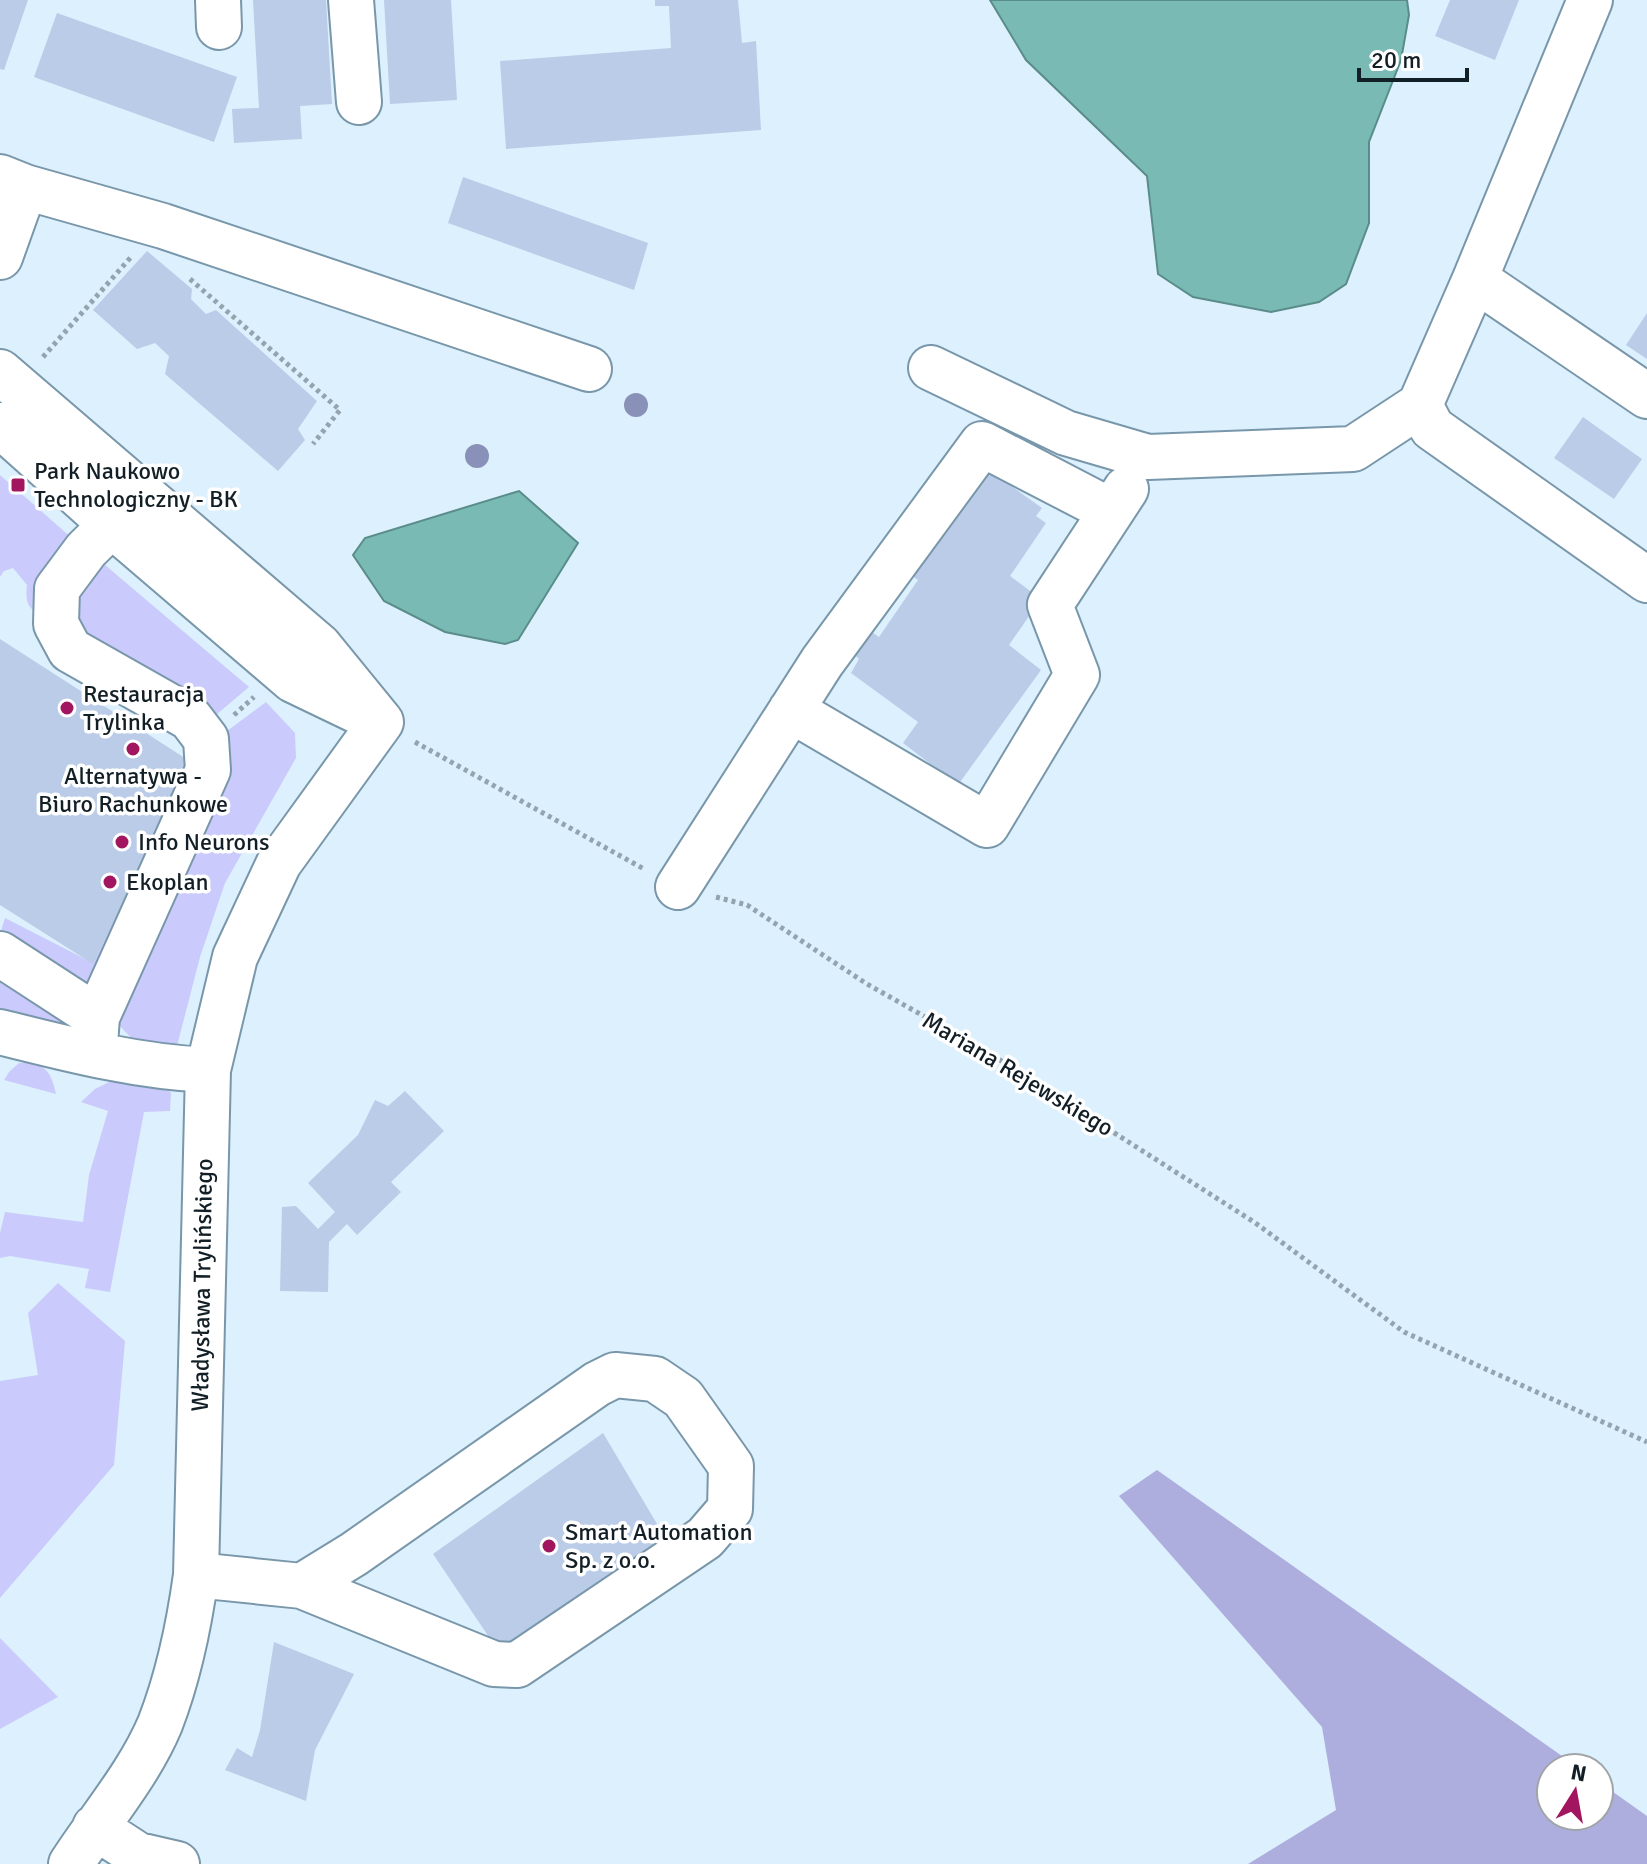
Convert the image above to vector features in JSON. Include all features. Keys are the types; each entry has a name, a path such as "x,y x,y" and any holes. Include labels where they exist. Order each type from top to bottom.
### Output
{"street":[{"path":"351,0 359,102"},
{"path":"931,368 1066,433 1148,457 1353,449 1420,405 1590,0"},
{"path":"0,257 12,182 117,213 589,369"},
{"path":"1475,279 1647,396"},
{"path":"17,369 143,494 319,646 381,722"},
{"path":"1420,405 1432,428 1647,580"},
{"path":"0,425 293,680 381,722"},
{"path":"678,887 822,662 982,444 1111,511"},
{"path":"791,710 987,825 1077,675 1050,605 1148,457"},
{"path":"95,1036 208,770 206,739 190,718 70,650 56,624 57,589 86,550 143,494"},
{"name":"Władysława Trylińskiego","path":"71,1864 130,1776 159,1725 186,1644 196,1575 208,1070 235,957 279,863 381,722"},
{"path":"0,954 95,1036"},
{"path":"0,1032 95,1036 183,1069 208,1070"},
{"path":"196,1575 302,1586 494,1664 517,1665 705,1538 730,1509 731,1466 683,1398 655,1379 615,1375 597,1384 354,1554 302,1586"},
{"path":"95,1827 138,1855 177,1864"}],"path":[{"path":"17,369 146,241 117,213"},
{"path":"180,271 340,410 313,444"},
{"name":"Mariana Rejewskiego","path":"381,722 678,887 747,905 867,984 989,1053 1254,1222 1404,1332 1647,1442"}],"shaded area":[{"path":"990,0 1407,0 1409,15 1401,60 1369,142 1369,223 1346,284 1319,302 1271,312 1193,297 1158,274 1147,176 1026,60"},
{"path":"0,475 73,539 37,612 28,604 27,585 13,568 4,571 0,577"},
{"path":"519,491 578,543 518,640 505,644 445,632 384,601 353,555 365,538"},
{"path":"98,559 249,687 210,720 82,643 67,600"},
{"path":"266,702 295,733 296,758 225,883 200,957 177,1046 135,1042 118,1024 219,737"},
{"path":"166,806 98,990 82,992 0,934 5,918 93,963"},
{"path":"0,973 80,1030 0,1016"},
{"path":"19,1063 35,1064 45,1069 56,1094 4,1080"},
{"path":"111,1081 143,1084 171,1092 170,1111 144,1112 110,1292 85,1288 89,1269 10,1256 0,1258 0,1233 5,1212 83,1222 89,1175 108,1111 81,1102 95,1089"},
{"path":"58,1283 125,1341 114,1465 0,1598 0,1381 38,1375 28,1313"},
{"path":"1157,1470 1556,1752 1535,1752 1535,1832 1615,1832 1615,1793 1647,1816 1647,1864 1248,1864 1336,1810 1322,1727 1119,1496"},
{"path":"0,1638 58,1697 0,1729"}],"building":[{"path":"0,0 28,0 4,70 0,69"},
{"path":"253,0 326,0 332,104 300,106 302,139 234,143 232,109 259,108"},
{"path":"384,0 451,0 457,100 390,104"},
{"path":"655,0 738,0 742,43 756,41 761,130 506,149 500,61 671,48 669,6 655,6"},
{"path":"1450,0 1519,0 1495,60 1435,36"},
{"path":"57,13 237,77 214,142 34,77"},
{"path":"463,177 648,243 634,290 448,223"},
{"path":"147,251 192,289 191,299 206,314 216,310 317,401 298,429 305,440 278,471 165,374 169,356 155,343 137,349 93,310"},
{"path":"1647,313 1647,359 1626,345"},
{"path":"1583,417 1642,459 1614,499 1554,458"},
{"path":"986,468 1042,508 1036,516 1046,523 1010,576 1041,599 1009,645 1041,670 958,785 903,743 918,722 851,673 859,659 854,654 869,630 879,637 918,580 909,574"},
{"path":"0,639 191,762 93,964 0,905"},
{"path":"405,1091 444,1131 391,1182 401,1192 357,1235 347,1224 329,1242 328,1292 280,1291 282,1207 296,1206 318,1229 335,1212 308,1183 358,1135 375,1100 388,1106"},
{"name":"Smart Automation Sp. z o.o.","path":"603,1433 666,1539 499,1652 433,1554"},
{"path":"274,1642 354,1674 315,1750 306,1801 225,1770 237,1748 252,1757 260,1730"}],"place":[{"name":"Park Naukowo Technologiczny - BK","path":"18,485"},
{"name":"Restauracja Trylinka","path":"67,708"},
{"name":"Alternatywa - Biuro Rachunkowe","path":"133,749"},
{"name":"Info Neurons","path":"122,842"},
{"name":"Ekoplan","path":"110,882"},
{"name":"Smart Automation Sp. z o.o.","path":"549,1546"}]}
